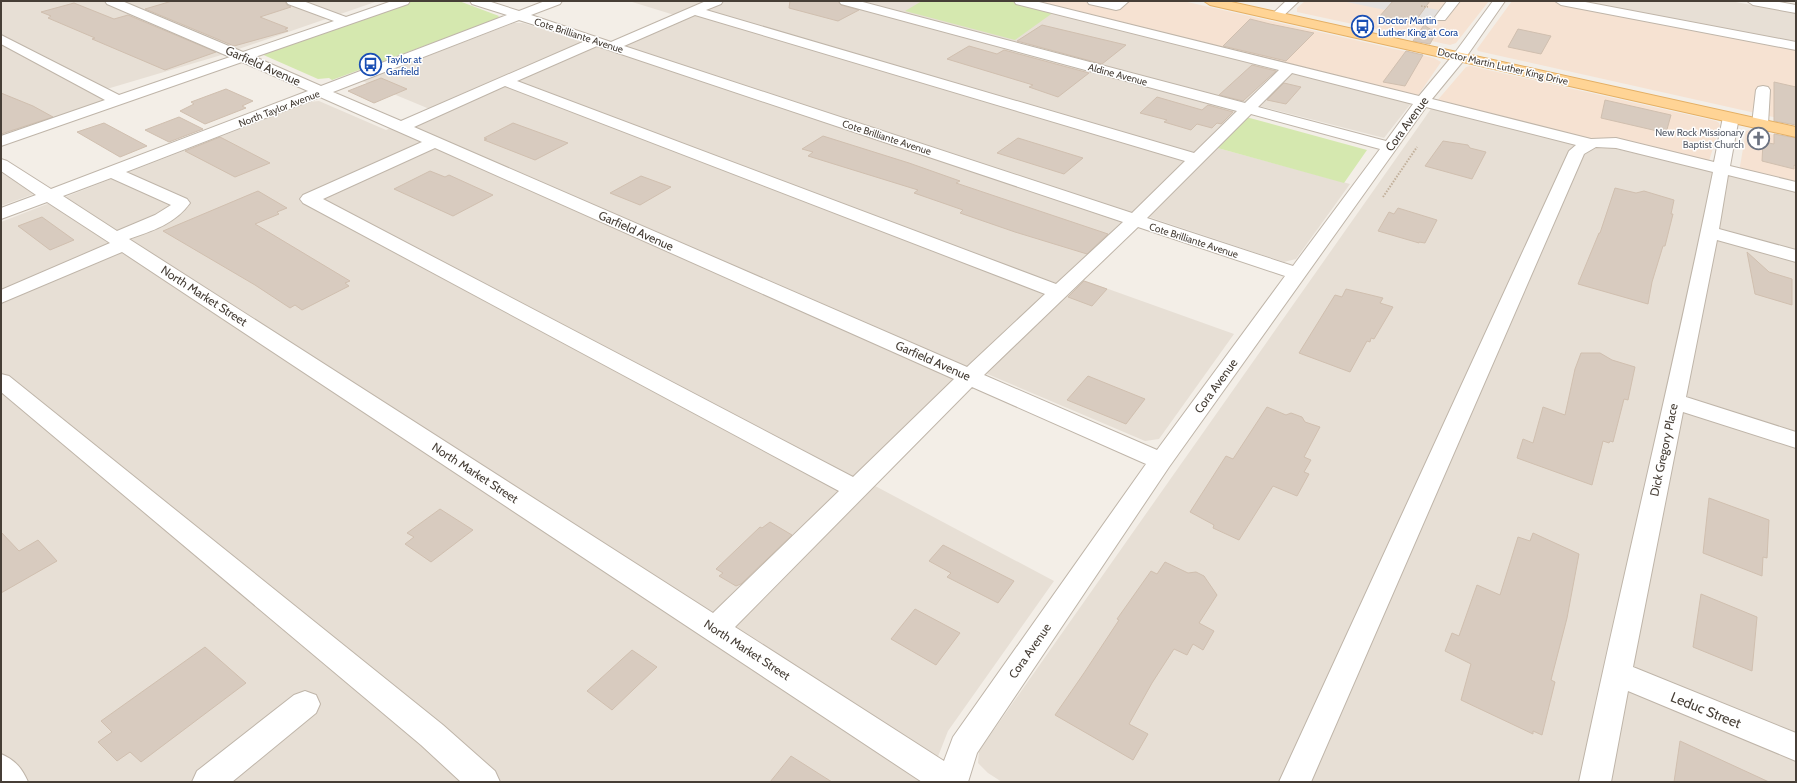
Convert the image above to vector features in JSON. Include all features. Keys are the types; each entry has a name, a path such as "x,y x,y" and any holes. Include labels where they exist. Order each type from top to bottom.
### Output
{"main road":[{"name":"Doctor Martin Luther King Drive","path":"1210,1 1796,132"}],"street":[{"name":"Garfield Avenue","path":"111,1 400,126 1161,461"},
{"path":"292,1 345,21"},
{"path":"1,141 404,1"},
{"name":"Cote Brilliante Avenue","path":"476,1 1297,274"},
{"name":"North Taylor Avenue","path":"1,214 556,1"},
{"path":"612,46 717,1"},
{"name":"Aldine Avenue","path":"845,1 1391,147"},
{"path":"880,10 896,1"},
{"path":"1020,1 1589,143 1602,141 1616,143 1796,187"},
{"path":"1093,1 1116,6 1123,1"},
{"path":"1276,16 1293,1"},
{"path":"1441,17 1454,1"},
{"name":"Cora Avenue","path":"950,782 964,747 1161,461 1423,101 1459,57 1499,1"},
{"path":"1561,1 1796,46"},
{"path":"1753,1 1796,9"},
{"path":"694,11 1196,159"},
{"path":"1,39 117,100"},
{"path":"400,126 597,41"},
{"path":"715,629 969,377 1135,220 1289,68"},
{"path":"504,81 1058,292"},
{"path":"1760,124 1763,90"},
{"name":"Dick Gregory Place","path":"1595,782 1616,673 1709,232 1730,117"},
{"path":"435,142 309,199 856,489"},
{"path":"1295,782 1577,151 1589,143"},
{"name":"North Market Street","path":"1,164 950,782"},
{"path":"1,297 120,241 168,216 178,209 181,202 112,172"},
{"path":"1709,232 1796,256"},
{"path":"1,381 426,730 484,782"},
{"path":"1674,401 1796,440"},
{"name":"Leduc Street","path":"1616,673 1796,747"},
{"path":"208,782 305,704"},
{"path":"1,769 12,782"}],"path":[{"path":"1383,197 1417,146"}],"shaded area":[{"path":"1,1 378,1 218,56 100,91 117,100 1,141"},
{"path":"629,1 1015,1 1413,101 1384,138 1248,103 1214,147 1350,184 1296,259 1284,262 1134,212 1072,276 1234,334 1159,439 1145,441 971,367 862,479 1054,581 948,731 928,782 12,782 1,769 1,222 309,102 319,101 386,130 432,110 362,81 514,23 523,23 607,50 684,18"},
{"path":"1027,1 1183,1 1434,58 1441,62 1417,97"},
{"path":"1305,1 1489,1 1456,43 1450,45 1297,12 1297,8"},
{"path":"1342,1 1390,1 1439,10 1433,20"},
{"path":"1512,1 1552,1 1796,48 1796,122 1478,51 1477,49"},
{"path":"1566,1 1730,1 1796,13 1796,45"},
{"path":"1470,66 1716,121 1720,126 1708,164 1588,139 1436,102 1466,67"},
{"path":"1433,106 1796,191 1796,782 1002,782 988,773 978,763 979,751"},
{"path":"1749,130 1796,139 1796,186 1739,172 1746,131"},
{"path":"1,164 42,191 1,206"}],"green space":[{"path":"412,1 459,1 499,16 497,19 332,80 329,78 318,79 259,53"},
{"path":"922,1 1009,1 1054,12 1015,40 905,11"},
{"path":"1246,117 1367,150 1344,183 1214,147"}],"building":[{"path":"172,1 285,1 287,5 291,7 260,17 288,28 285,29 288,31 234,46 145,9"},
{"path":"790,1 838,1 841,5 859,10 838,21 789,8"},
{"path":"1393,1 1430,1 1414,23 1379,17"},
{"path":"74,3 114,19 128,15 216,52 165,70 92,39 95,38 48,18 51,16 41,12"},
{"path":"1250,19 1314,33 1286,61 1223,46"},
{"path":"1042,25 1126,45 1102,64 1017,41"},
{"path":"1424,25 1436,33 1430,44 1413,41"},
{"path":"1518,29 1551,36 1541,54 1508,47"},
{"path":"969,46 997,54 1004,50 1089,73 1058,97 1029,87 1033,85 947,59"},
{"path":"1406,51 1423,55 1405,86 1383,82"},
{"path":"1252,65 1276,71 1243,101 1219,95"},
{"path":"381,78 407,89 374,103 348,91"},
{"path":"1774,82 1796,87 1796,125 1774,121"},
{"path":"1284,83 1301,87 1286,104 1267,100"},
{"path":"226,89 253,101 242,106 246,108 205,124 180,111 194,104 191,102"},
{"path":"1,93 33,106 53,117 1,134"},
{"path":"1157,97 1202,110 1208,105 1233,112 1221,124 1217,123 1212,128 1197,124 1191,130 1164,122 1167,120 1140,113"},
{"path":"1605,100 1671,115 1666,133 1601,118"},
{"path":"179,117 203,129 169,142 145,130"},
{"path":"104,123 147,146 120,157 77,132"},
{"path":"513,123 568,143 535,160 484,140 487,139 484,138"},
{"path":"1774,134 1796,138 1796,166 1794,165 1794,169 1762,161 1763,142 1774,144"},
{"path":"823,136 909,163 960,181 956,183 1108,234 1087,254 1015,232 960,213 963,210 914,193 918,190 808,156 813,152 802,149"},
{"path":"220,137 270,163 235,177 185,151"},
{"path":"1018,138 1083,158 1064,174 997,153"},
{"path":"1443,141 1468,145 1470,148 1486,152 1472,179 1425,166"},
{"path":"430,171 445,177 449,175 493,195 453,216 394,189"},
{"path":"641,176 671,187 640,205 610,193"},
{"path":"1615,188 1636,193 1644,191 1674,200 1671,214 1673,214 1665,246 1663,246 1652,282 1648,304 1578,284 1600,233"},
{"path":"258,191 287,208 277,212 279,214 255,224 350,281 345,283 349,286 302,310 295,305 290,308 255,285 163,231"},
{"path":"1398,208 1437,220 1425,243 1419,243 1378,231 1389,212 1394,214"},
{"path":"42,217 74,240 50,250 18,226"},
{"path":"1747,252 1769,272 1792,279 1792,305 1755,294"},
{"path":"1084,281 1107,289 1092,306 1068,297"},
{"path":"1346,289 1383,298 1380,303 1393,307 1374,339 1371,338 1370,342 1367,341 1350,372 1299,353 1335,295 1342,297"},
{"path":"1581,353 1600,353 1612,360 1635,367 1628,400 1624,399 1613,442 1610,441 1609,443 1603,441 1592,485 1517,458 1523,439 1533,443 1543,407 1565,415 1575,369"},
{"path":"1088,376 1145,399 1126,424 1067,400"},
{"path":"1267,407 1286,415 1291,413 1302,417 1305,422 1320,427 1304,457 1311,460 1304,472 1309,474 1297,496 1273,486 1239,540 1213,528 1214,525 1190,512 1226,456 1233,459"},
{"path":"1709,498 1769,520 1767,558 1763,557 1762,576 1703,553"},
{"path":"440,509 473,530 431,562 405,544 414,537 407,533"},
{"path":"770,522 792,535 741,584 736,586 719,576 723,573 716,569 760,527 762,528"},
{"path":"1,532 19,551 38,540 57,561 1,593"},
{"path":"1533,533 1579,554 1567,618 1551,680 1555,682 1542,735 1533,731 1533,734 1461,700 1471,664 1445,651 1452,633 1459,636 1477,585 1500,595 1518,537 1530,541"},
{"path":"943,545 1014,581 998,603 947,577 951,573 929,561"},
{"path":"1165,562 1188,573 1196,572 1204,576 1217,595 1199,623 1214,631 1203,650 1193,644 1187,655 1174,649 1152,683 1129,724 1148,734 1133,760 1055,715 1119,620 1117,619 1151,571 1157,574"},
{"path":"1701,594 1757,617 1752,671 1693,647"},
{"path":"915,609 960,633 936,665 891,639"},
{"path":"205,647 246,683 141,762 130,752 117,761 98,742 112,732 101,721"},
{"path":"632,650 657,667 612,710 587,691"},
{"path":"1680,741 1769,782 1674,782"},
{"path":"791,756 832,782 770,782"}],"place":[{"name":"Doctor Martin Luther King at Cora","path":"1363,26"},
{"name":"Taylor at Garfield","path":"371,65"},
{"name":"New Rock Missionary Baptist Church","path":"1759,138"}]}
